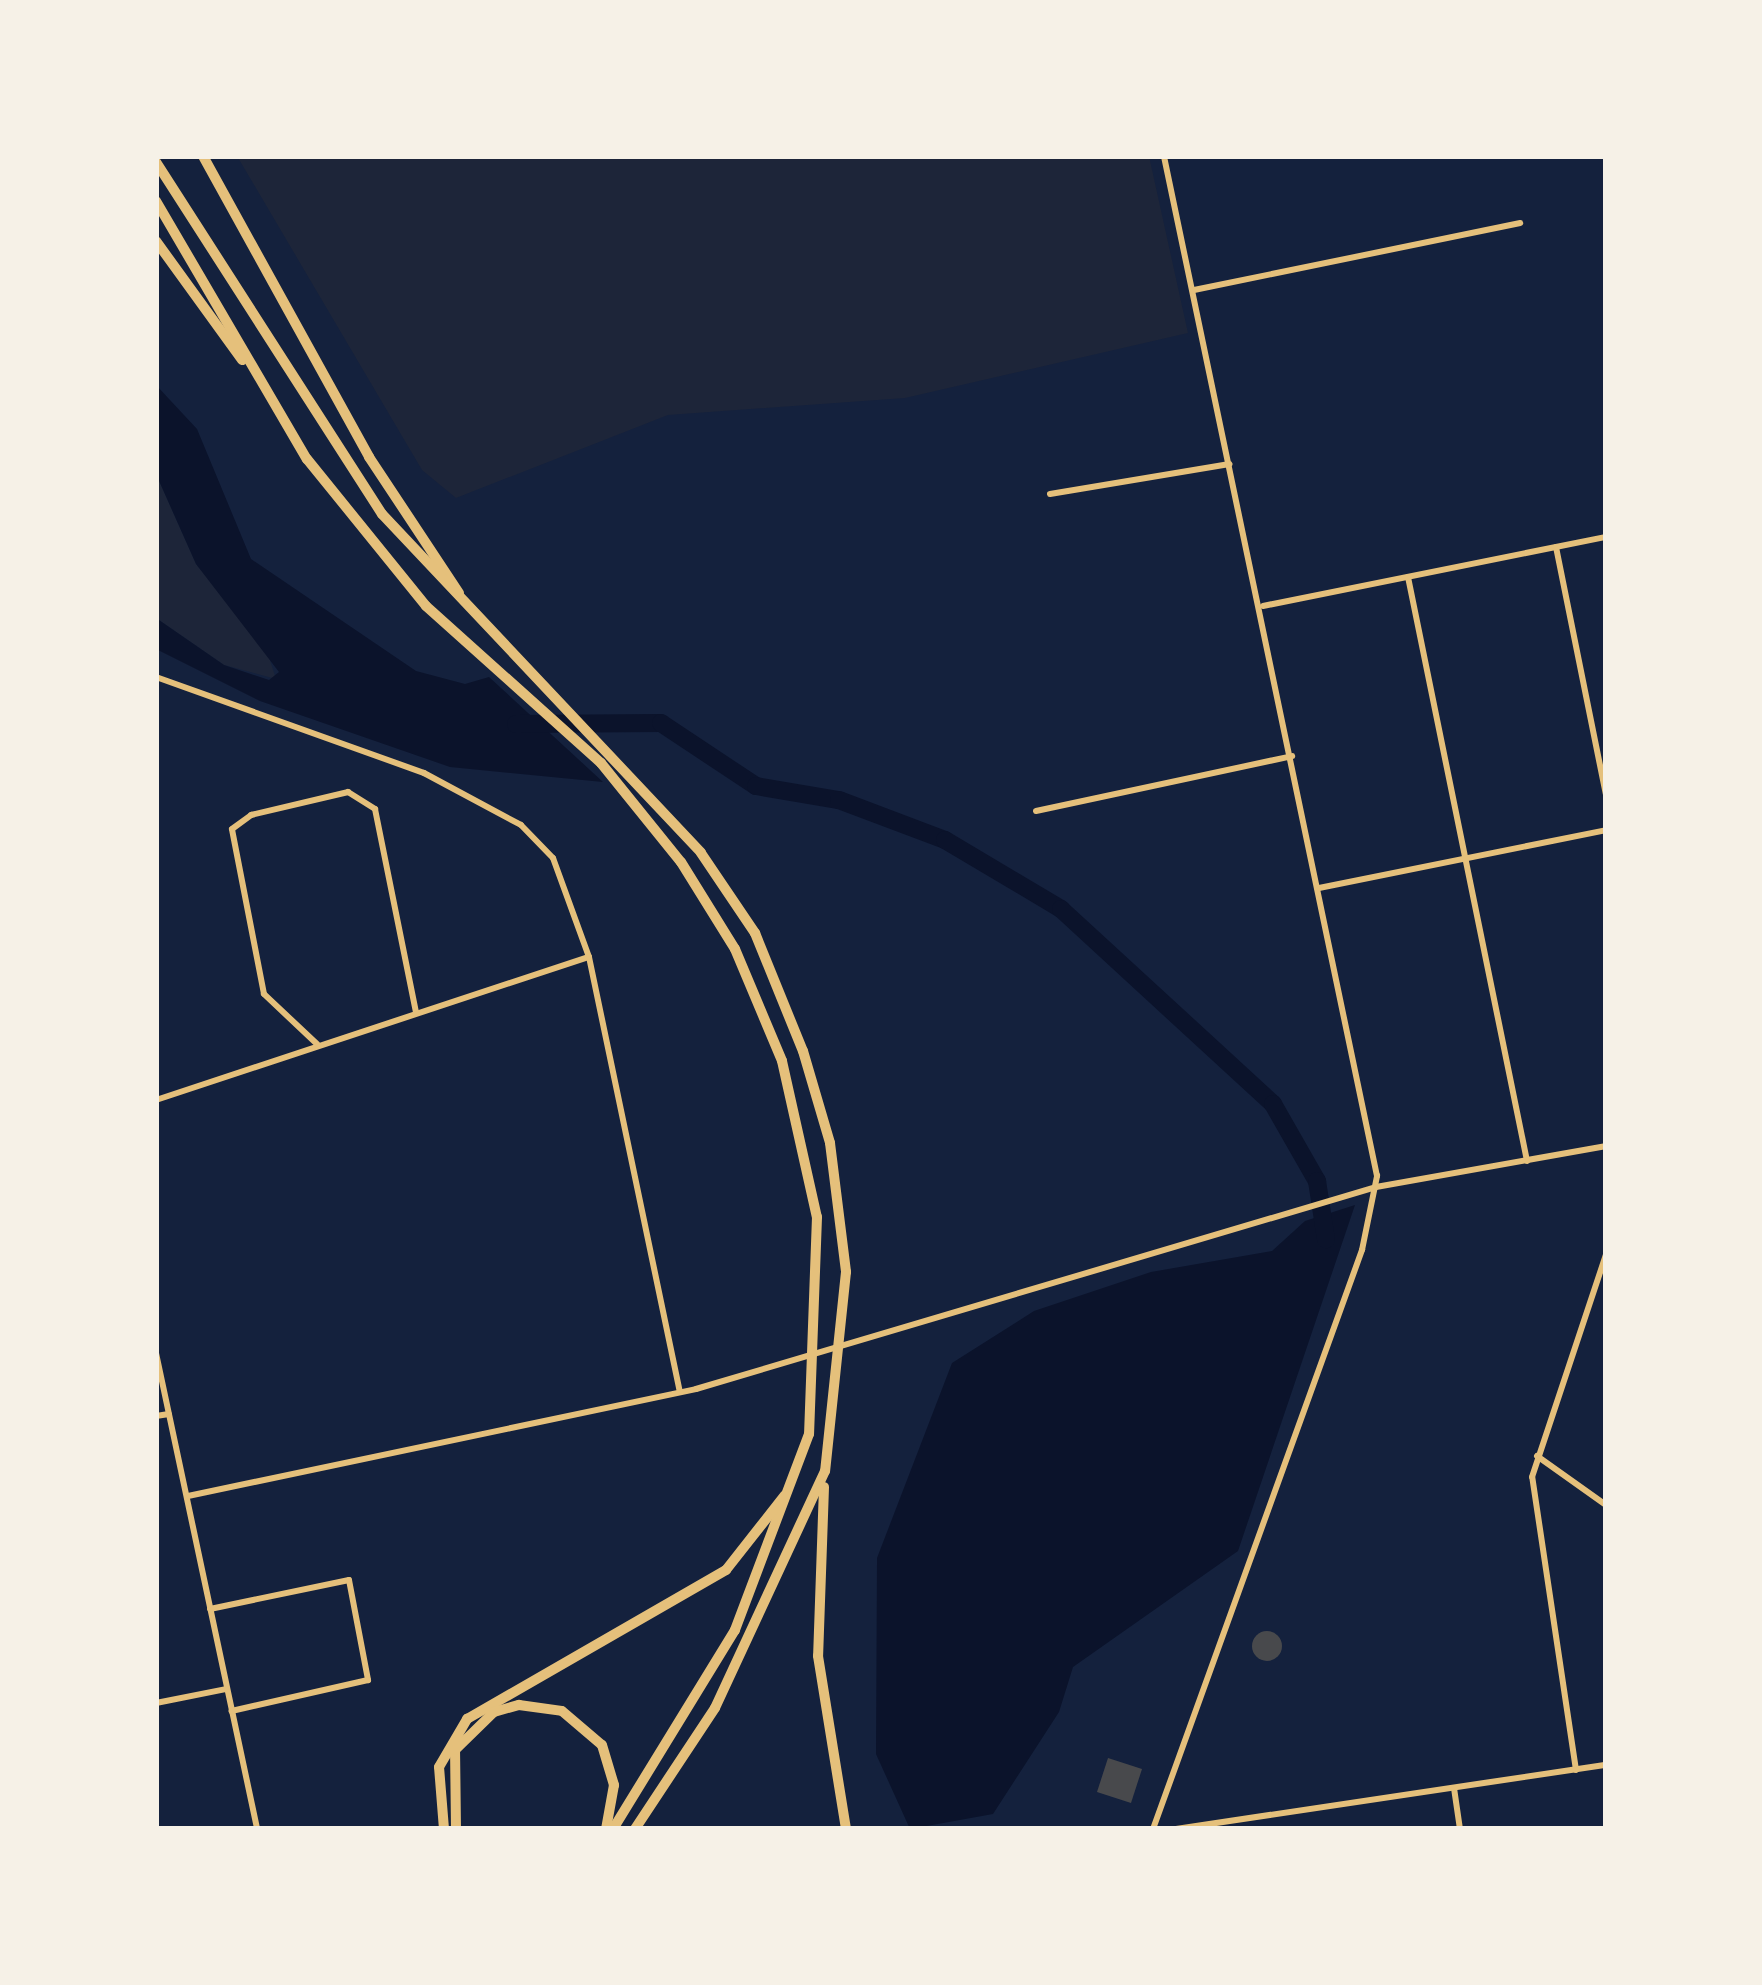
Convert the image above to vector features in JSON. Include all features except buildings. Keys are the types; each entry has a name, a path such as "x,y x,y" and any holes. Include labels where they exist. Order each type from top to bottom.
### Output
{"highway":[{"path":"203,156 369,457 481,626"},
{"path":"156,162 339,458 481,626 652,791 781,987 830,1143 846,1273 839,1391 825,1471 818,1656 846,1829"},
{"path":"156,201 281,413"},
{"path":"156,241 426,606 629,798 681,862 763,1003 803,1141 820,1276 812,1398 797,1478 709,1684 609,1829"},
{"path":"635,1829 715,1708 825,1471"},
{"path":"444,1829 440,1767 452,1735 674,1604 753,1545 797,1478"},
{"path":"456,1829 455,1750 494,1712 519,1705 562,1711 602,1745 614,1785 609,1829"}],"street":[{"path":"1164,156 1262,607 1376,1187 1153,1828 1164,1829"},
{"path":"1193,290 1520,223"},
{"path":"1050,494 1231,464"},
{"path":"1262,607 1606,537"},
{"path":"1556,547 1606,794"},
{"path":"1408,577 1527,1161"},
{"path":"156,677 424,773 521,825 553,858 589,957 680,1392"},
{"path":"1036,811 1292,755"},
{"path":"316,1043 264,994 232,829 348,792 375,809 416,1012"},
{"path":"1319,888 1606,830"},
{"path":"156,1100 316,1043 589,957"},
{"path":"188,1496 680,1392 1357,1192 1606,1146"},
{"path":"1576,1770 1537,1456 1606,1254"},
{"path":"156,1353 257,1829"},
{"path":"156,1416 169,1414"},
{"path":"1537,1456 1606,1505"},
{"path":"210,1609 349,1580 368,1680 231,1712"},
{"path":"156,1703 226,1688"},
{"path":"1176,1829 1606,1766"},
{"path":"1454,1788 1460,1829"}],"shaded area":[{"path":"237,156 1149,156 1188,333 905,398 668,415 456,498 422,470"},
{"path":"156,385 197,429 251,559 416,671 465,684 489,677 603,782 450,767 260,701 156,649 156,618 224,665 269,680 279,672 196,564 156,474"},
{"path":"156,474 196,564 265,645 276,679 224,665 156,618"},
{"path":"1355,1205 1238,1551 1073,1667 1059,1712 993,1814 910,1829 876,1754 877,1558 952,1363 1034,1311 1151,1272 1272,1251 1305,1221"}],"waterway":[{"path":"516,724 661,723 756,786 839,800 945,840 1061,909 1273,1104 1317,1181 1326,1239"}]}
